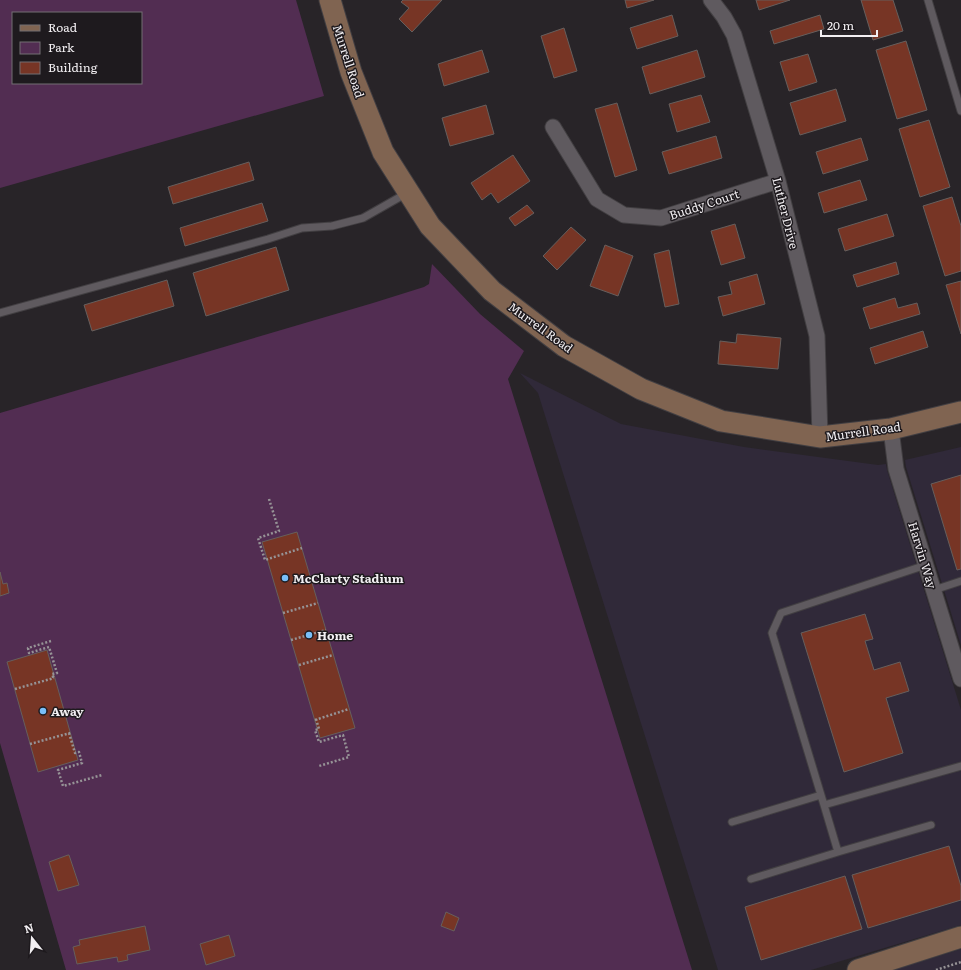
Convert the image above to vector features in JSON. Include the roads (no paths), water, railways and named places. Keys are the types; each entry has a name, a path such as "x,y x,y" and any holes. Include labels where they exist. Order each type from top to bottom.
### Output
{"street":[{"name":"Murrell Road","path":"330,0 351,72 383,152 430,226 492,291 564,346 642,389 721,421 820,437 891,429 961,412"},
{"name":"Luther Drive","path":"711,0 724,17 734,35 778,181 817,336 820,437"},
{"name":"Buddy Court","path":"553,127 597,199 624,215 661,218 778,181"},
{"name":"Harvin Way","path":"891,429 896,469 961,679"},
{"path":"858,970 961,938"}],"lane":[{"path":"928,0 959,98 961,111"},
{"path":"0,314 268,239 302,228 332,226 363,218 409,192"},
{"path":"838,852 772,633 781,613 926,565"},
{"path":"934,590 961,581"},
{"path":"824,805 961,766"},
{"path":"732,822 821,795"},
{"path":"751,879 931,825"}],"place":[{"name":"McClarty Stadium","path":"285,578"},
{"name":"Home","path":"309,635"},
{"name":"Away","path":"43,711"}]}
